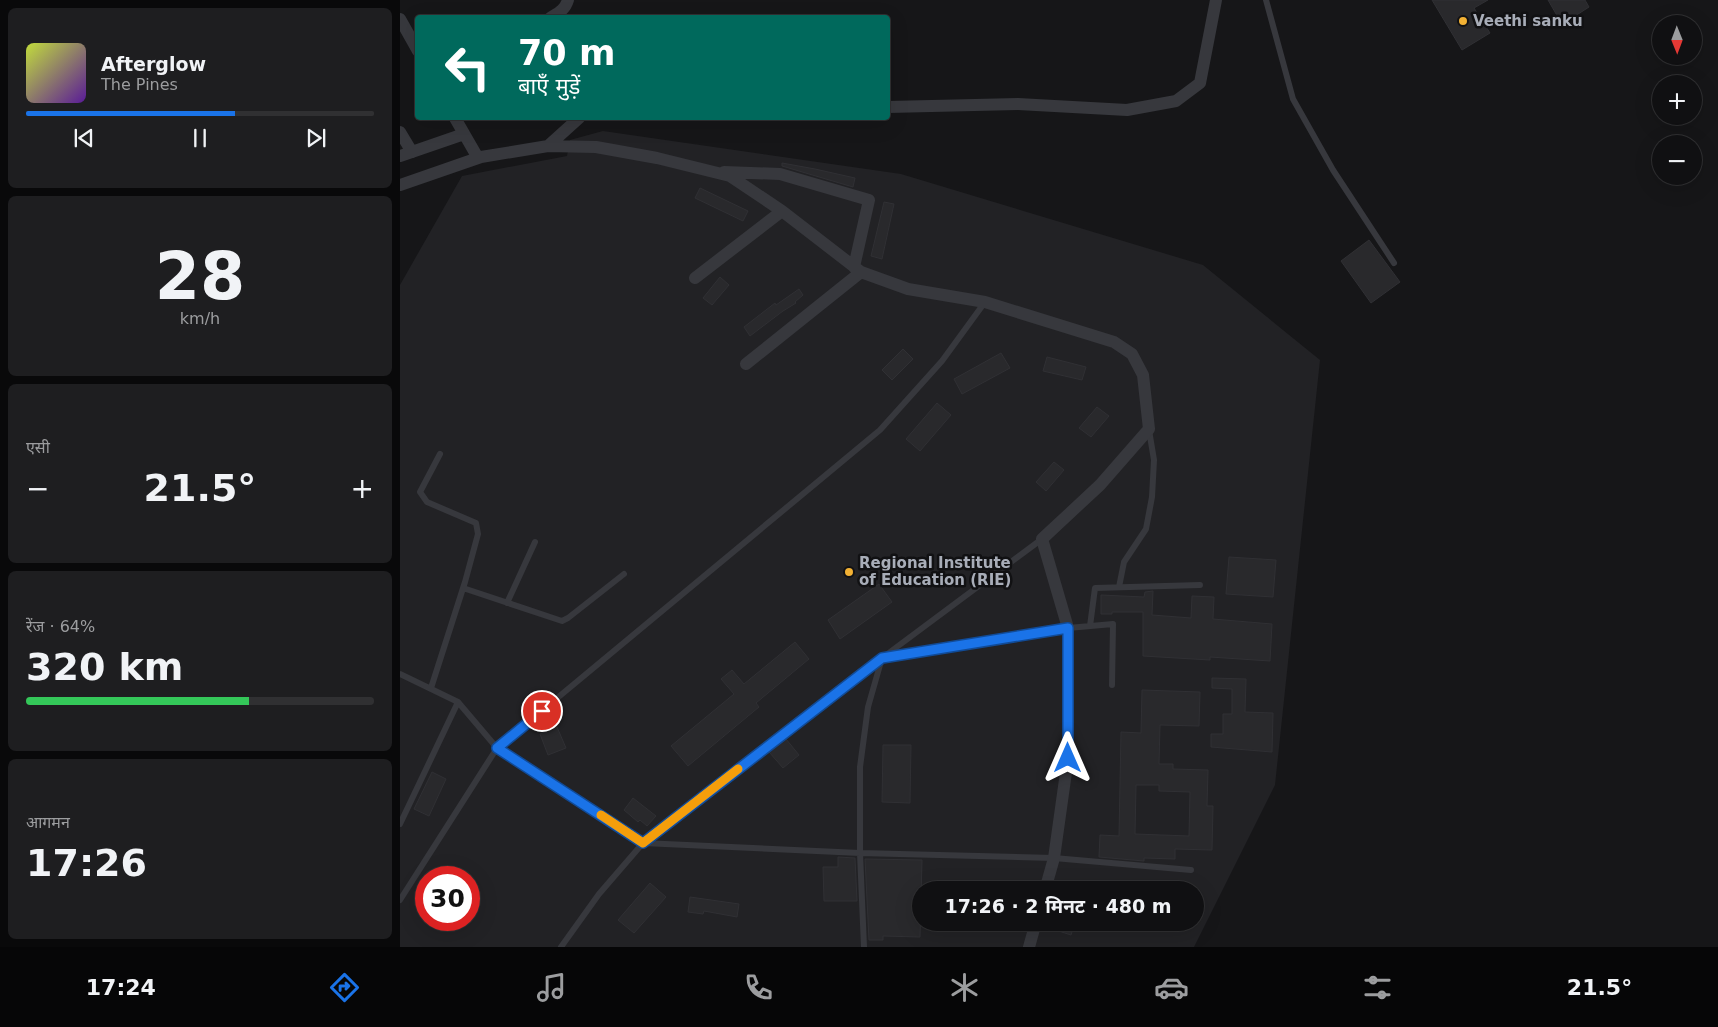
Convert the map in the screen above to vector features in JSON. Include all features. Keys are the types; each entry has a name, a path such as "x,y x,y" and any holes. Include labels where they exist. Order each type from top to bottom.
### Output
{"street":[{"path":"556,15 560,13 568,0"},
{"path":"890,107 1018,104 1127,110 1176,101 1200,83 1216,0"},
{"path":"400,19 415,46"},
{"path":"456,120 478,158"},
{"path":"548,146 577,120"},
{"path":"400,132 406,154 464,134"},
{"path":"400,185 478,158 548,146 596,147 658,158 730,176 782,211 858,270 908,289 985,302 1114,342 1132,354 1143,375 1149,429 1100,485 1042,540 1068,628 1068,758 1054,858 1048,881"},
{"path":"717,172 780,174 869,200 858,270 746,364"},
{"path":"695,278 782,211"},
{"path":"1029,947 1033,931"}],"lane":[{"path":"1266,0 1292,99 1333,170 1394,263"},
{"path":"400,900 497,748 880,430 942,361 985,302"},
{"path":"1119,586 1124,562 1146,529 1152,496 1154,460 1149,429"},
{"path":"430,688 463,588 478,534 476,523 427,502 420,492 440,454"},
{"path":"561,947 599,894 643,843 882,658 1042,540"},
{"path":"507,603 535,542"},
{"path":"463,588 562,621 624,574"},
{"path":"1090,626 1095,588 1200,585"},
{"path":"882,658 1068,628 1113,624 1112,685"},
{"path":"864,947 860,852 860,767 868,707 882,658"},
{"path":"400,674 458,702 497,748 643,843 1054,858 1191,870"},
{"path":"400,824 458,702"}],"shaded area":[{"name":"Regional Institute of Education (RIE)","path":"603,131 901,174 1203,265 1320,360 1275,785 1204,927 1204,881 912,881 912,931 1202,931 1194,947 400,947 400,285 462,176 567,156 570,140"}],"building":[{"name":"Veethi sanku","path":"1432,0 1488,0 1474,8 1490,33 1462,50"},
{"name":"Veethi sanku","path":"1548,0 1585,0 1589,7 1572,18 1569,13 1559,19"},
{"path":"782,163 855,178 853,187 782,166"},
{"path":"700,188 748,211 743,221 695,198"},
{"path":"884,202 894,204 882,259 871,256"},
{"path":"1369,240 1400,282 1371,303 1341,261"},
{"path":"720,277 729,285 712,305 703,298"},
{"path":"799,289 803,295 796,303 750,336 744,327 775,303 776,305"},
{"path":"903,349 913,359 892,380 882,370"},
{"path":"1001,353 1010,368 962,394 954,379"},
{"path":"1047,357 1086,367 1082,380 1043,371"},
{"path":"937,403 951,415 920,451 906,439"},
{"path":"1097,407 1109,416 1091,437 1079,428"},
{"path":"1054,462 1064,470 1046,491 1036,482"},
{"path":"1229,557 1276,560 1273,597 1226,594"},
{"path":"879,584 892,602 840,639 828,620"},
{"path":"1153,591 1152,615 1191,618 1192,596 1214,597 1213,619 1272,624 1270,661 1210,657 1210,660 1143,656 1143,612 1101,614 1101,595 1144,597 1145,592"},
{"path":"795,642 809,659 756,703 759,707 688,766 671,746 734,694 721,679 732,670 744,684"},
{"path":"1212,678 1246,679 1245,712 1273,713 1272,752 1211,747 1211,734 1223,734 1223,714 1232,714 1232,689 1212,688"},
{"path":"1142,690 1200,692 1199,726 1160,725 1159,764 1173,764 1173,769 1208,770 1207,806 1213,806 1212,850 1175,849 1175,859 1144,858 1144,861 1099,857 1100,835 1119,836 1121,732 1141,733","holes":["1136,785 1159,785 1159,791 1190,792 1189,836 1135,834"]},
{"path":"557,727 566,748 548,755 540,734"},
{"path":"786,739 799,755 783,768 769,752"},
{"path":"883,745 911,745 910,803 882,802"},
{"path":"432,772 446,779 429,816 414,809"},
{"path":"633,798 656,816 647,826 640,820 638,822 624,810"},
{"path":"838,857 855,858 857,901 824,901 823,867 838,867"},
{"path":"865,859 922,860 921,881 912,881 912,931 920,931 920,937 883,936 883,940 869,940"},
{"path":"650,883 666,897 634,933 618,920"},
{"path":"690,897 739,904 737,917 704,911 703,914 688,912"},
{"path":"1059,931 1072,931 1071,935"}],"slow traffic":[{"path":"601,815 643,843 738,769"}],"place":[{"name":"Veethi sanku","path":"1463,21"},
{"name":"Regional Institute of Education (RIE)","path":"849,572"}],"route":[{"path":"542,711 497,748 643,843 882,658 1068,628 1068,758"}]}
